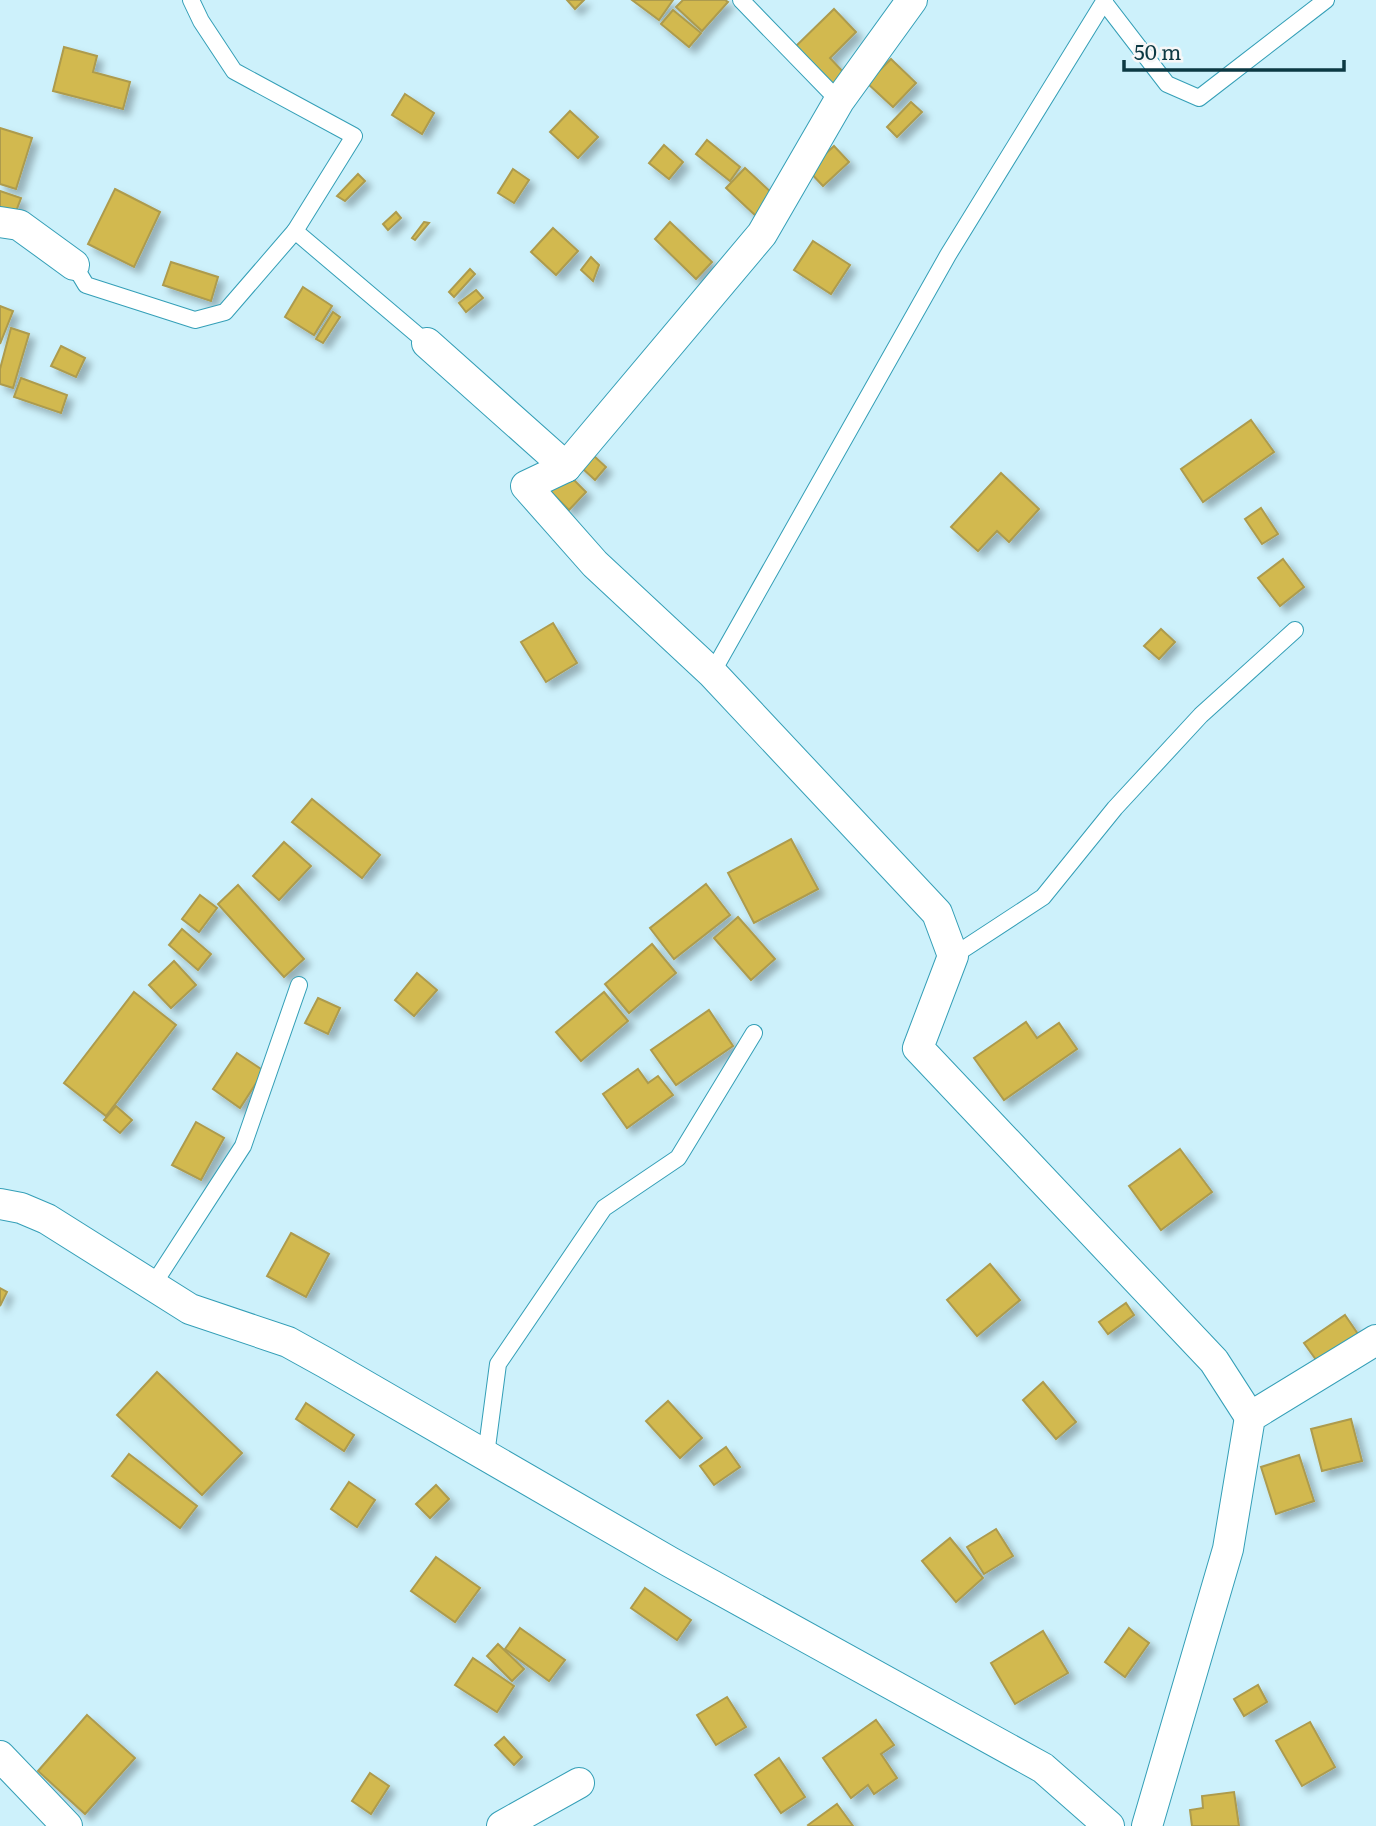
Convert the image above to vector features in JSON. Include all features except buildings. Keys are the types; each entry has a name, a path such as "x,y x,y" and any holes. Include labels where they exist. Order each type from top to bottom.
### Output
{"street":[{"path":"912,0 839,101 762,234 566,467 526,486 595,564 712,673 937,913 953,956 918,1048 1214,1361 1237,1391 1251,1417 1228,1549 1147,1826"},
{"path":"0,222 19,225 74,265"},
{"path":"427,343 566,467"},
{"path":"0,1204 21,1208 47,1219 190,1309 288,1342 682,1569 1043,1768 1109,1826"},
{"path":"1251,1417 1376,1340"},
{"path":"0,1756 67,1826"},
{"path":"502,1826 579,1783"}],"lane":[{"path":"74,265 86,285 195,320 225,312 295,231 354,136 234,71 201,21 191,0"},
{"path":"741,0 839,101"},
{"path":"712,673 948,255 1104,1 1167,84 1199,98 1326,0"},
{"path":"295,231 427,343"},
{"path":"953,956 1044,897 1115,808 1201,715 1295,630"},
{"path":"153,1285 243,1146 299,985"},
{"path":"486,1455 498,1364 604,1208 678,1158 754,1033"}]}
